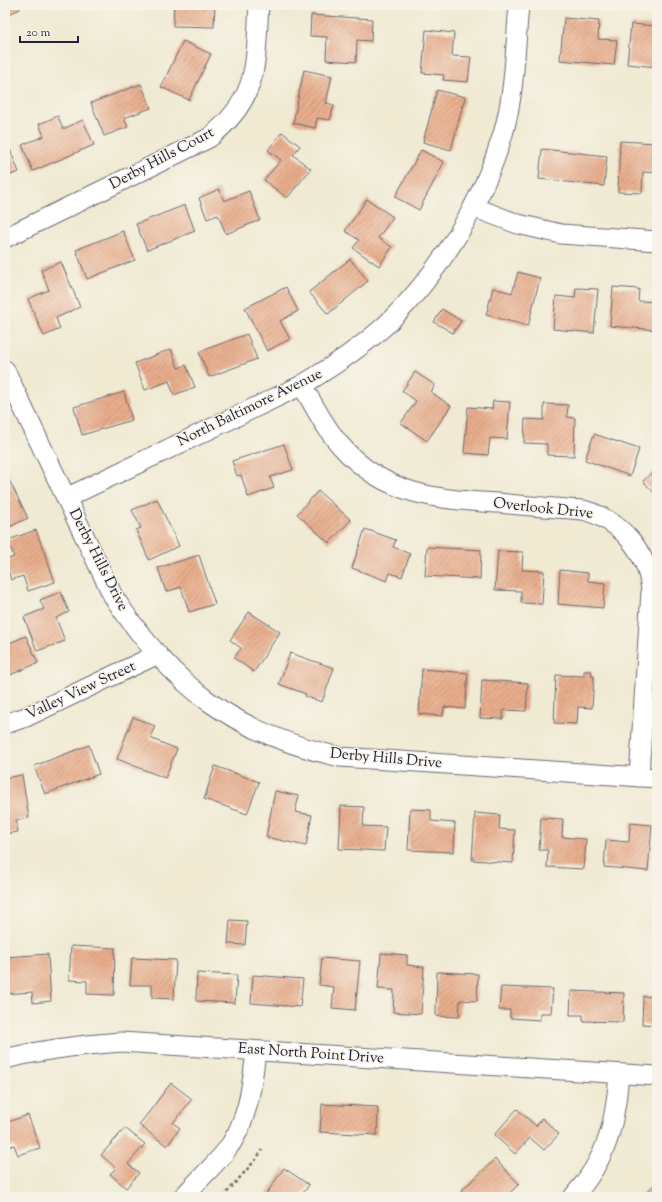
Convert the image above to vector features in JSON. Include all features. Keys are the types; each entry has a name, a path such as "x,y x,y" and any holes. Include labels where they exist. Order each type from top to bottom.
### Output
{"street":[{"name":"Derby Hills Court","path":"5,238 209,138 226,124 242,103 254,71 259,5"},
{"name":"North Baltimore Avenue","path":"66,498 302,384 352,352 387,323 419,289 448,250 473,207 493,163 503,133 511,97 519,5"},
{"path":"473,207 518,224 561,234 657,241"},
{"name":"Derby Hills Drive","path":"5,370 113,596 133,627 156,656 190,688 228,715 269,735 312,751 340,757 648,777"},
{"name":"Overlook Drive","path":"302,384 324,424 341,447 366,469 379,478 405,490 442,499 583,510 598,514 612,522 628,536 637,548 647,569 651,592 648,777"},
{"name":"Valley View Street","path":"5,724 26,717 156,656"},
{"name":"East North Point Drive","path":"5,1059 36,1051 74,1045 121,1042 657,1076"},
{"path":"183,1197 226,1151 238,1130 247,1106 252,1085 256,1051"},
{"path":"573,1197 586,1182 600,1158 611,1132 615,1113 619,1074"}],"path":[{"path":"224,1197 262,1150"}],"building":[{"path":"5,5 19,5 20,9 5,16"},
{"path":"174,5 215,5 214,27 173,26"},
{"path":"311,15 372,19 371,41 357,40 356,62 326,60 327,37 310,36"},
{"path":"564,18 599,21 598,39 617,40 614,65 560,60"},
{"path":"631,24 657,26 657,67 627,64"},
{"path":"426,30 454,33 452,56 471,57 468,82 443,80 444,75 422,73"},
{"path":"183,41 211,54 189,100 161,87"},
{"path":"304,70 332,76 326,103 334,105 330,120 317,118 315,128 293,123"},
{"path":"141,84 151,108 124,118 128,127 104,136 91,103"},
{"path":"437,90 465,97 451,150 423,142"},
{"path":"58,116 63,129 83,120 94,145 33,171 22,145 44,136 39,124"},
{"path":"282,132 300,146 293,155 311,169 287,198 264,180 281,160 268,150"},
{"path":"620,141 657,143 657,173 643,172 642,193 618,192"},
{"path":"9,147 19,172 5,177 5,149"},
{"path":"542,149 607,156 604,186 539,179"},
{"path":"421,150 444,162 419,210 395,197"},
{"path":"219,189 224,201 249,191 260,220 226,234 218,215 207,219 199,198"},
{"path":"367,199 393,217 378,238 392,247 379,266 353,248 359,240 345,231"},
{"path":"185,205 195,231 147,250 136,224"},
{"path":"123,231 135,260 87,279 76,250"},
{"path":"350,259 368,281 328,314 309,292"},
{"path":"61,262 80,307 56,318 60,329 44,336 28,299 49,290 41,270"},
{"path":"518,272 540,278 528,326 486,315 493,288 512,293"},
{"path":"286,287 298,311 280,321 290,339 267,351 245,308"},
{"path":"613,287 639,289 638,301 657,302 657,330 610,326"},
{"path":"576,288 598,289 594,333 553,329 556,296 575,298"},
{"path":"442,309 461,321 453,333 434,322"},
{"path":"247,334 257,359 209,377 199,352"},
{"path":"171,349 178,368 186,365 195,387 174,395 169,381 145,390 135,363"},
{"path":"415,372 435,385 431,392 451,406 427,441 401,423 416,401 402,391"},
{"path":"124,392 132,420 82,435 74,407"},
{"path":"493,401 510,402 507,439 490,438 488,455 464,453 468,407 492,409"},
{"path":"544,404 568,405 567,417 575,418 574,456 547,455 547,444 524,443 525,419 544,420"},
{"path":"594,434 639,449 630,476 585,460"},
{"path":"284,444 293,470 270,477 274,488 248,497 241,475 237,476 232,461"},
{"path":"657,468 657,496 643,481"},
{"path":"5,472 28,518 5,529"},
{"path":"318,491 351,520 329,543 297,514"},
{"path":"157,499 179,546 149,560 136,530 141,528 132,510"},
{"path":"365,529 396,540 393,547 410,554 402,577 390,573 387,581 352,568"},
{"path":"36,530 55,582 28,591 23,576 11,580 5,560 14,557 8,540"},
{"path":"427,547 481,550 480,579 425,576"},
{"path":"498,551 523,552 522,570 544,571 542,604 521,603 521,591 495,590"},
{"path":"199,555 215,604 189,612 181,587 166,592 158,568"},
{"path":"560,570 588,573 588,581 605,583 603,608 558,604"},
{"path":"61,592 69,612 56,618 65,641 37,651 24,617 44,609 40,600"},
{"path":"249,612 280,632 254,672 234,658 241,648 230,640"},
{"path":"26,636 38,663 10,675 5,663 5,645"},
{"path":"290,653 334,668 322,702 305,696 306,694 279,684"},
{"path":"422,669 468,673 465,709 444,707 443,716 419,714"},
{"path":"584,671 592,671 591,676 594,676 592,708 578,707 577,724 554,723 556,675 584,676"},
{"path":"482,680 528,683 526,711 503,710 503,719 480,718"},
{"path":"133,717 155,726 150,738 177,749 165,778 117,759"},
{"path":"89,745 99,774 45,794 34,766"},
{"path":"215,766 259,782 247,814 204,799"},
{"path":"22,775 29,818 16,820 18,832 5,834 5,778"},
{"path":"275,791 299,796 295,812 312,815 306,846 266,837"},
{"path":"341,806 364,807 363,826 386,827 384,851 339,849"},
{"path":"410,809 431,810 431,821 455,823 454,852 408,850"},
{"path":"475,813 500,815 499,829 515,830 513,863 472,860"},
{"path":"541,818 563,819 562,837 586,839 584,869 547,867 548,850 539,850"},
{"path":"630,823 652,825 648,871 604,867 606,840 629,842"},
{"path":"230,920 247,921 245,945 228,944"},
{"path":"71,946 115,948 114,995 87,994 87,981 69,980"},
{"path":"381,953 407,955 407,965 424,967 421,1014 393,1012 394,990 378,989"},
{"path":"48,954 51,1001 33,1003 32,992 5,994 5,957"},
{"path":"132,958 176,960 174,999 152,998 152,985 130,985"},
{"path":"322,958 360,961 355,1010 332,1008 334,987 319,985"},
{"path":"437,972 478,974 477,1001 460,1000 459,1017 436,1016"},
{"path":"197,973 237,975 235,1003 196,1001"},
{"path":"253,975 303,979 300,1007 251,1003"},
{"path":"501,987 553,989 551,1013 540,1013 540,1020 510,1018 510,1010 499,1010"},
{"path":"571,991 624,993 623,1022 583,1021 583,1015 570,1015"},
{"path":"643,996 657,997 657,1025 642,1024"},
{"path":"171,1083 192,1099 173,1123 180,1128 167,1146 139,1125"},
{"path":"322,1104 378,1107 377,1135 320,1132"},
{"path":"517,1109 536,1126 542,1118 559,1134 544,1150 530,1138 515,1154 494,1135"},
{"path":"28,1115 40,1148 18,1155 14,1145 5,1148 5,1123"},
{"path":"125,1128 145,1144 128,1164 139,1173 126,1188 110,1174 116,1168 101,1155"},
{"path":"495,1159 519,1184 506,1197 468,1197 462,1190"},
{"path":"284,1168 309,1185 300,1197 264,1197"},
{"path":"657,1182 657,1197 641,1197"}]}
